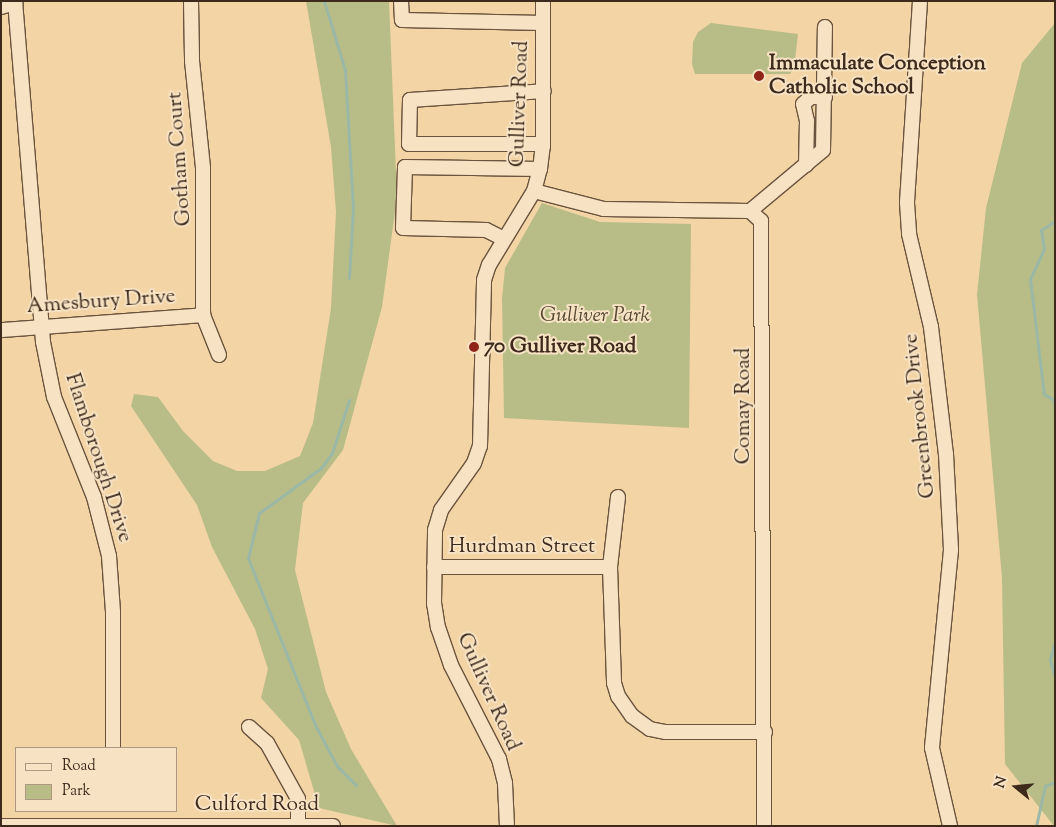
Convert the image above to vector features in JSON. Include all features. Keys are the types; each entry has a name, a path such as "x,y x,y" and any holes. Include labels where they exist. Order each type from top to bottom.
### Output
{"street":[{"name":"Gotham Court","path":"191,1 193,70 204,178 203,314"},
{"path":"401,1 402,20 543,23"},
{"name":"Gulliver Road","path":"507,826 505,783 498,759 444,648 434,604 435,530 441,510 474,463 480,446 483,289 489,265 534,191 540,169 543,144 544,91 543,1"},
{"name":"Greenbrook Drive","path":"920,1 907,203 908,234 932,327 947,472 951,550 932,748 950,826"},
{"name":"Flamborough Drive","path":"10,4 41,325 54,397 94,497 109,556 113,612 113,747"},
{"path":"534,191 604,209 750,211 823,150 825,27"},
{"path":"543,144 410,144 410,100 544,91"},
{"path":"806,165 807,121 803,104 811,97 825,97"},
{"path":"504,239 486,230 403,228 405,167 540,169"},
{"name":"Comay Road","path":"750,211 762,221 764,235 764,826"},
{"name":"Amesbury Drive","path":"1,330 41,325 203,314"},
{"path":"203,314 219,354"},
{"path":"618,497 610,567 614,683 618,696 632,716 650,728 666,732 765,732"},
{"name":"Hurdman Street","path":"434,567 610,567"},
{"path":"249,727 267,743 298,799 298,825"},
{"name":"Culford Road","path":"1,826 112,821 333,826"}],"green space":[{"path":"306,1 389,1 397,197 382,307 343,450 303,503 295,570 326,692 351,749 397,826 319,808 299,740 261,698 268,669 255,629 212,547 197,505 131,406 134,394 158,397 183,431 213,461 237,471 265,471 300,456 313,423 331,308 336,212 331,147"},
{"path":"711,23 798,34 794,68 790,74 695,74 692,64 693,42 698,32"},
{"path":"1055,23 1054,826 1005,764 1002,578 977,295 986,208 1022,63"},
{"name":"Gulliver Park","path":"542,203 600,222 691,224 689,428 504,418 502,299 505,268"}],"waterway":[{"path":"324,1 345,70 353,207 349,278"},
{"path":"1055,221 1041,230 1044,249 1030,279 1044,394 1054,400 1055,412"},
{"path":"349,400 332,453 321,468 259,513 248,558 315,725 337,766 356,785"},
{"path":"1055,641 1050,660 1055,678"},
{"path":"1036,826 1045,786 1055,782"}],"place":[{"name":"Immaculate Conception Catholic School","path":"759,76"},
{"name":"70 Gulliver Road","path":"474,347"}]}
